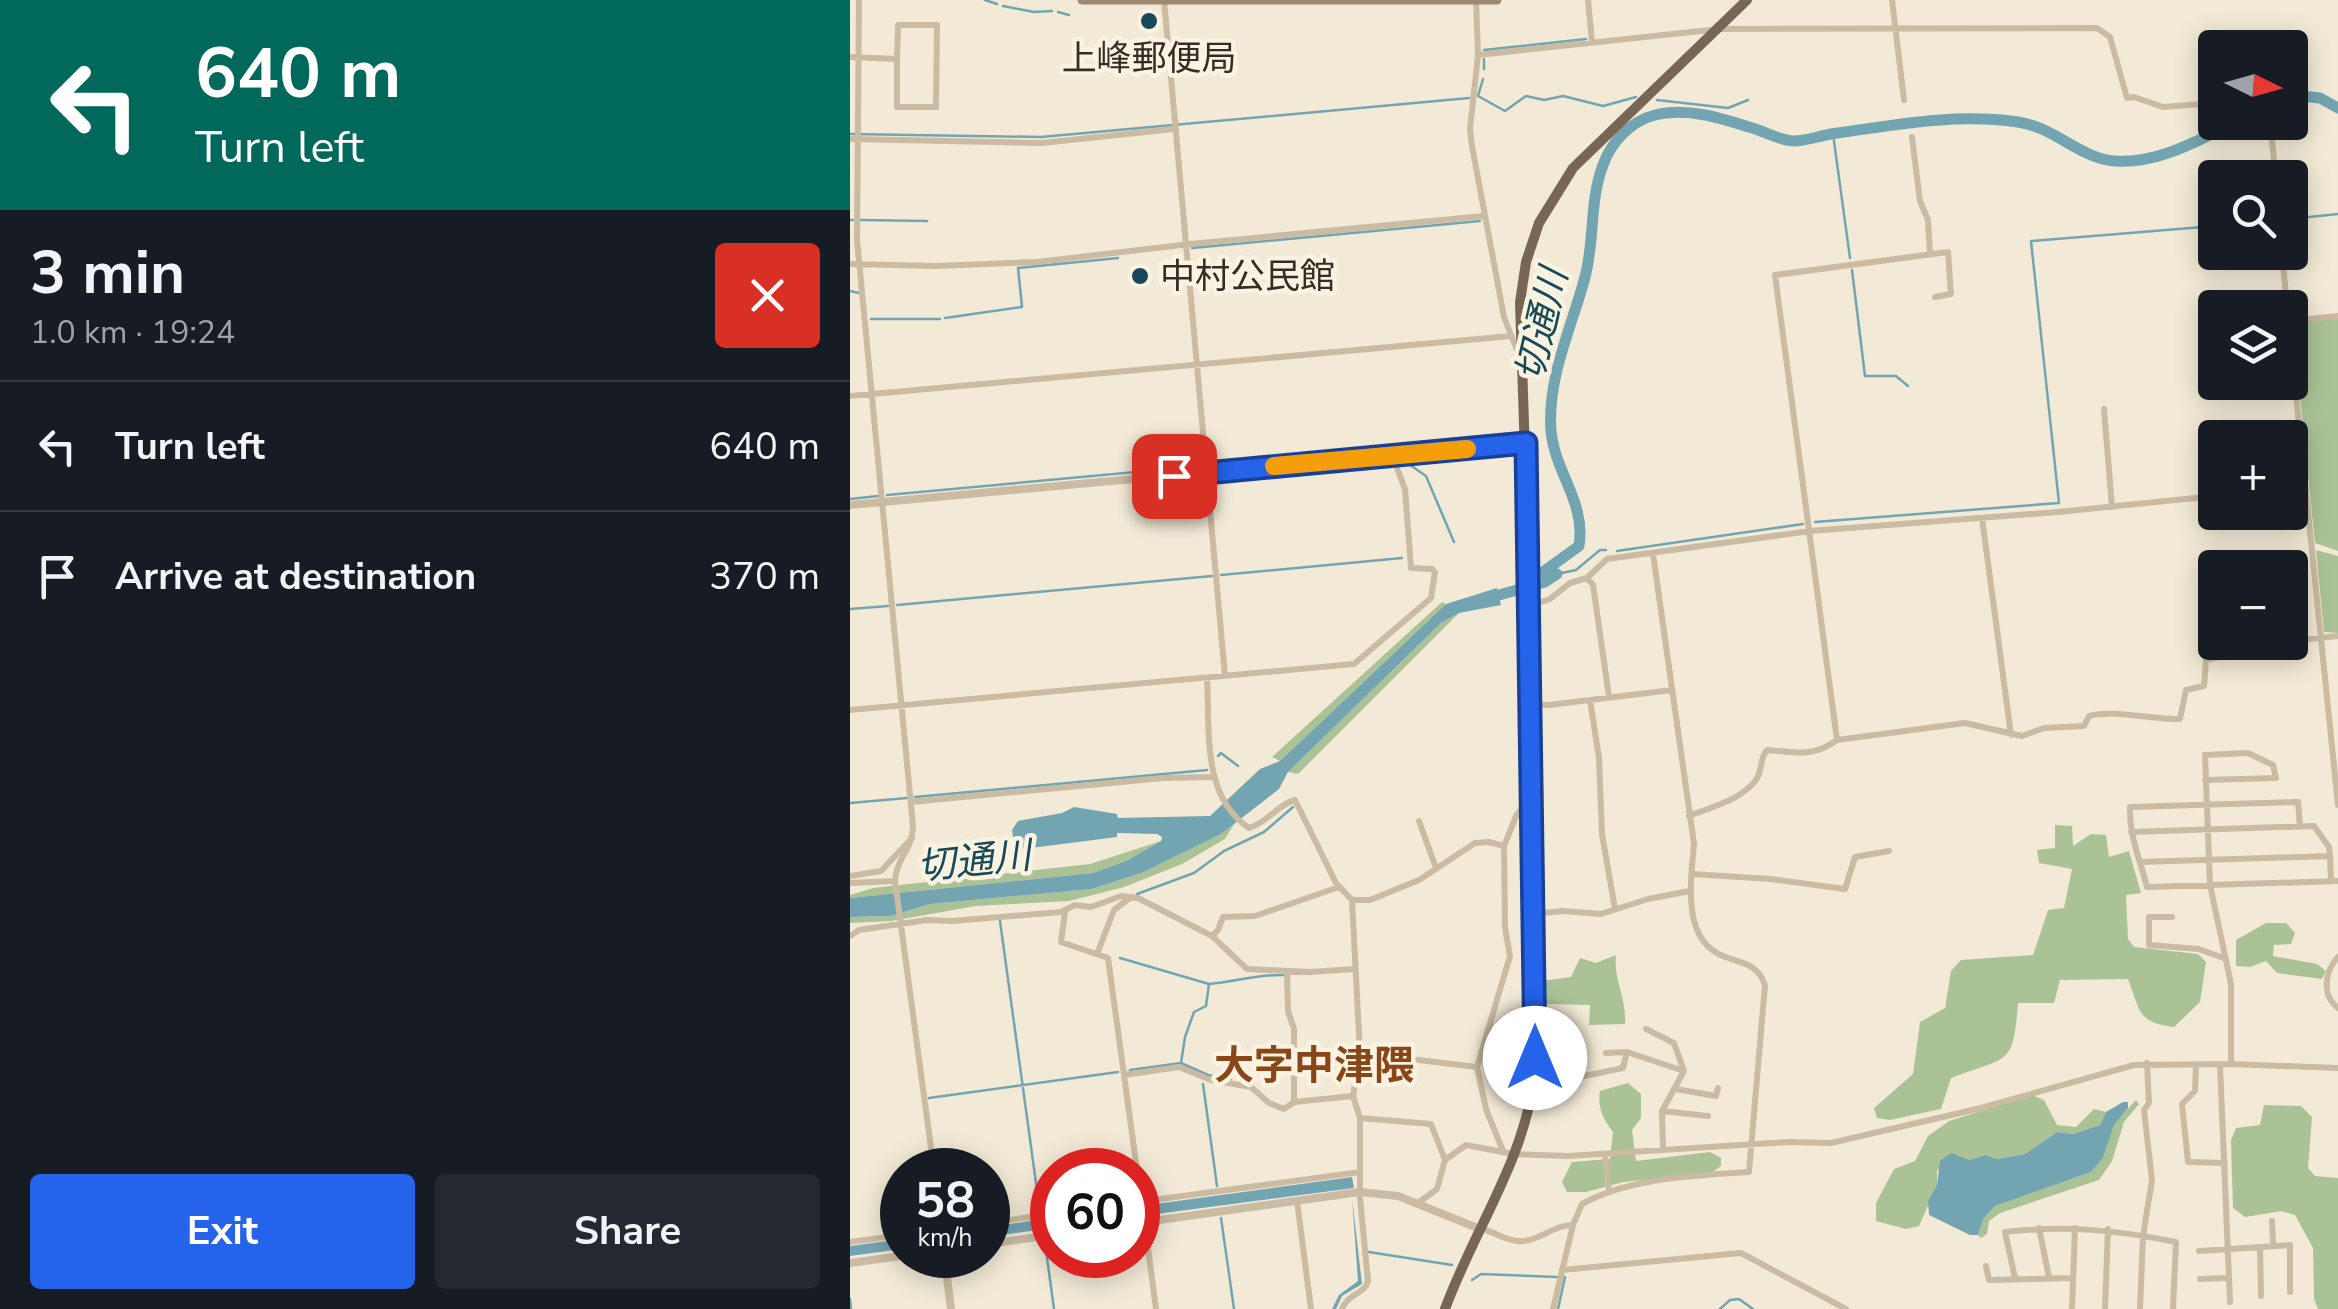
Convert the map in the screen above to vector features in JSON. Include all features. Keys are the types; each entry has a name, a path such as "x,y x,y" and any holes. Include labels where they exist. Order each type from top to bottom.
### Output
{"main road":[{"path":"1082,0 1496,0"},
{"path":"1446,1309 1508,1153 1528,1118 1534,1078 1530,604 1522,364 1516,338 1526,262 1539,223 1559,188 1592,148 1747,0"}],"street":[{"path":"859,0 854,20 858,129 853,139 860,264 913,838 912,846 896,868 896,881 931,1148"},
{"path":"1588,0 1592,42"},
{"path":"1892,0 1904,100"},
{"path":"1164,1 1225,676"},
{"path":"850,396 1516,338 1484,216 1470,129 1478,55 1476,1"},
{"path":"898,24 938,26 936,107 896,107 897,59 898,24"},
{"path":"1478,55 1718,28 2097,28 2110,37 2127,98 2163,107 2198,104"},
{"path":"854,57 897,59"},
{"path":"853,139 1042,143 1174,125"},
{"path":"1912,137 1920,201 1928,220 1930,253"},
{"path":"850,264 1037,262 1484,216"},
{"path":"1836,740 1775,275 1948,252 1952,294 1935,297"},
{"path":"2308,319 2338,316"},
{"path":"2104,409 2112,507"},
{"path":"850,505 1526,443"},
{"path":"850,710 1354,664 1431,598 1435,572 1411,568 1405,489 1392,455"},
{"path":"1530,604 1550,599 1570,583 1587,578 1607,559 1810,531 2198,498"},
{"path":"1982,518 2012,735"},
{"path":"2308,519 2338,806"},
{"path":"1553,1309 1573,1225 1582,1204 1609,1192 1660,1180 1749,1172 1765,986 1754,967 1721,956 1700,940 1690,890 1694,844 1653,554"},
{"path":"1587,578 1593,585 1609,697"},
{"path":"2308,638 2338,636"},
{"path":"1689,816 1745,792 1758,776 1761,755 1766,750 1808,754 1821,752 1836,740 1965,723 2022,736 2044,728 2084,726 2089,716 2100,712 2132,718 2180,719 2186,690 2204,686 2206,660"},
{"path":"1207,678 1214,777 1220,796 1245,826 1260,825 1288,801 1295,800 1339,887 1352,900 1360,1053 1353,1096 1360,1118 1366,1286 1349,1297 1342,1309"},
{"path":"1529,704 1672,690"},
{"path":"1590,700 1599,758 1602,834 1615,909"},
{"path":"2206,780 2276,778 2274,765 2248,753 2204,755 2210,885 2231,984 2230,1064"},
{"path":"911,802 1164,778 1214,777"},
{"path":"1508,1153 1486,1109 1478,1066 1510,956 1505,928 1504,846 1517,814 1524,802 1530,801"},
{"path":"2131,832 2208,831 2300,827 2314,826 2329,847 2335,881 2147,887 2131,832 2130,806 2298,802 2300,827"},
{"path":"1420,821 1436,868"},
{"path":"850,879 882,872 913,838"},
{"path":"1352,900 1380,897 1475,843 1504,846"},
{"path":"1692,874 1845,889 1855,857 1889,851"},
{"path":"2140,862 2330,856"},
{"path":"850,879 896,881"},
{"path":"1212,936 1223,917 1255,916 1339,887"},
{"path":"1534,914 1564,911 1587,915 1690,890"},
{"path":"850,936 859,930 901,922 1065,912 1074,904 1090,907 1130,897 1212,936 1247,969 1354,969"},
{"path":"1097,954 1114,910 1130,897"},
{"path":"1065,912 1061,942 1108,958 1134,1148"},
{"path":"2172,917 2149,917 2149,945 2199,949 2227,960"},
{"path":"2338,957 2326,980 2329,997 2338,1008"},
{"path":"1286,972 1288,1011 1294,1029 1294,1102"},
{"path":"1646,1029 1674,1043 1684,1071 1662,1110 1663,1150"},
{"path":"1534,1078 1570,1079 1623,1068 1627,1052"},
{"path":"1606,1053 1627,1052 1684,1071"},
{"path":"1360,1053 1478,1066"},
{"path":"2140,1309 2152,1180 2144,1110 2149,1102 2147,1064"},
{"path":"1445,1160 1466,1144 1508,1153 1605,1156 1848,1141 2147,1064 2338,1068"},
{"path":"2196,1065 2195,1091 2182,1104 2188,1162 2225,1163"},
{"path":"2220,1066 2230,1302"},
{"path":"1124,1075 1178,1068 1211,1080 1250,1087 1284,1109 1294,1102 1353,1096"},
{"path":"1676,1089 1716,1096 1718,1088"},
{"path":"1662,1110 1708,1116"},
{"path":"1360,1118 1431,1124 1445,1160 1437,1189 1418,1203"},
{"path":"1605,1156 1609,1192"},
{"path":"1160,1209 1360,1172"},
{"path":"1160,1211 1297,1201 1360,1192 1398,1196 1509,1240 1524,1241 1562,1225 1573,1225"},
{"path":"1297,1201 1311,1309"},
{"path":"2272,1220 2273,1246"},
{"path":"2015,1278 2005,1232 2039,1228 2108,1229 2176,1242 2174,1309"},
{"path":"2039,1228 2049,1276"},
{"path":"2072,1309 2074,1228"},
{"path":"2105,1309 2108,1229"},
{"path":"850,1242 880,1238"},
{"path":"2199,1251 2290,1244 2290,1292"},
{"path":"2260,1247 2260,1296"},
{"path":"1562,1270 1741,1254 1846,1309"},
{"path":"850,1263 880,1259"},
{"path":"1986,1266 1989,1280 2073,1278"},
{"path":"947,1278 951,1309"},
{"path":"1151,1278 1156,1309"},
{"path":"2200,1280 2228,1278"}],"green space":[{"path":"2338,315 2338,551 2315,543 2308,475 2308,420 2302,420 2300,400 2308,400 2308,317"},
{"path":"2316,550 2338,556 2338,633 2324,632"},
{"path":"1442,602 1446,604 1280,761 1272,757"},
{"path":"1459,613 1298,774 1288,772 1441,623"},
{"path":"1234,824 1225,839 1182,864 1124,887 1069,901 976,906 891,921 850,923 850,917 891,916 930,904 1092,889 1144,872"},
{"path":"2055,825 2072,826 2073,846 2091,834 2106,835 2109,857 2129,851 2141,893 2126,895 2128,939 2134,947 2198,954 2206,962 2200,1002 2174,1027 2146,1018 2128,979 2060,980 2054,1003 2018,1003 2010,1049 1996,1061 1951,1078 1941,1109 1890,1120 1877,1118 1874,1108 1913,1074 1920,1022 1945,1008 1951,971 1961,960 2033,955 2048,910 2064,908 2072,869 2039,863 2037,850 2055,848"},
{"path":"1161,841 1126,861 1093,873 850,898 873,888 1090,864"},
{"path":"2266,923 2286,923 2295,933 2291,944 2274,945 2273,956 2317,964 2326,971 2322,979 2277,973 2266,961 2250,967 2236,966 2236,940"},
{"path":"1616,955 1625,1024 1589,1025 1590,1005 1544,1004 1541,981 1571,977 1580,958 1596,963"},
{"path":"1628,1083 1641,1094 1641,1118 1632,1130 1636,1161 1710,1152 1721,1158 1721,1166 1711,1173 1567,1192 1562,1182 1572,1162 1610,1159 1613,1132 1602,1113 1600,1091"},
{"path":"2032,1095 2044,1100 2057,1125 2076,1127 2094,1109 2106,1112 2100,1125 2073,1134 2057,1132 2025,1154 1997,1159 1985,1155 1937,1170 1937,1185 1919,1226 1906,1229 1876,1221 1876,1203 1894,1169 1915,1161 1928,1136 1949,1121"},
{"path":"2136,1100 2139,1104 2124,1122 2112,1161 2099,1180 2000,1213 1989,1221 1987,1234 1981,1238 1978,1235 1984,1218 1995,1206 2091,1172 2103,1158 2114,1124"},
{"path":"2264,1105 2301,1106 2312,1117 2308,1168 2315,1176 2338,1178 2338,1309 2318,1309 2314,1299 2313,1248 2295,1215 2281,1211 2245,1217 2233,1208 2231,1140 2236,1128 2260,1125"}],"water":[{"path":"1497,588 1501,605 1459,613 1441,623 1288,772 1279,789 1221,834 1144,872 1092,889 930,904 891,916 850,917 850,898 1093,873 1126,861 1162,837 1117,833 1117,837 1023,849 1014,842 1012,830 1018,821 1074,807 1117,814 1118,818 1210,816 1260,769 1280,761 1446,604"},
{"path":"2128,1102 2128,1108 2114,1125 2103,1158 2091,1172 1995,1206 1984,1218 1978,1235 1970,1235 1929,1215 1928,1201 1937,1185 1940,1161 1951,1153 1969,1160 1985,1155 1997,1159 2025,1154 2057,1132 2073,1134 2100,1125 2106,1112"},
{"path":"1352,1177 1354,1188 1160,1214 1160,1203"},
{"path":"1352,1198 1362,1284 1342,1296 1336,1309 1332,1309 1339,1295 1358,1281"},
{"path":"1030,1221 1030,1231 1010,1234 1010,1224"},
{"path":"880,1242 880,1252 850,1256 850,1246"}],"waterway":[{"path":"985,0 997,4"},
{"path":"1003,6 1052,11"},
{"path":"1058,12 1069,15"},
{"path":"1484,50 1586,39"},
{"path":"1484,59 1484,69"},
{"path":"1483,79 1478,96 1505,111 1526,96 1544,100 1563,96 1603,106 1636,97"},
{"name":"切通川","path":"2308,97 2320,98 2338,108"},
{"path":"850,134 1041,137 1469,98"},
{"path":"1657,100 1728,108 1748,100"},
{"name":"切通川","path":"1485,599 1545,582 1557,574 1543,572 1579,546 1578,515 1551,431 1553,391 1585,277 1603,165 1630,127 1655,115 1694,113 1794,141 1924,121 1994,120 2031,125 2091,155 2115,161 2147,159 2199,140"},
{"path":"1833,134 1850,258"},
{"path":"2308,217 2338,214"},
{"path":"861,220 927,221"},
{"path":"1192,248 1480,221"},
{"path":"1815,522 2059,503 2031,241 2198,227"},
{"path":"945,318 1022,307 1018,268 1118,258"},
{"path":"1852,270 1865,376 1896,376 1908,386"},
{"path":"850,291 859,293"},
{"path":"871,319 940,319"},
{"path":"1210,465 1517,438"},
{"path":"1403,460 1426,476 1454,542"},
{"path":"887,495 1201,466"},
{"path":"850,499 878,496"},
{"path":"1617,551 1803,524"},
{"path":"1557,574 1576,570 1600,550 1606,550"},
{"path":"1221,575 1402,558"},
{"path":"897,605 1212,576"},
{"path":"850,609 888,606"},
{"path":"1218,756 1221,753 1238,766"},
{"path":"915,797 1207,770"},
{"path":"850,803 907,798"},
{"path":"1137,894 1194,873 1224,851 1264,832 1293,807"},
{"path":"1000,921 1031,1148"},
{"path":"1120,958 1209,984"},
{"path":"1130,1070 1181,1063 1185,1037 1194,1012 1206,1006 1209,984 1284,975"},
{"path":"1181,1063 1208,1075 1231,1079"},
{"path":"929,1098 1118,1072"},
{"path":"1203,1084 1217,1186"},
{"path":"1221,1218 1234,1309"},
{"path":"1369,1252 1452,1265"},
{"path":"1472,1280 1481,1274 1557,1277"},
{"path":"1558,1309 1565,1277"},
{"path":"1050,1278 1054,1309"},
{"path":"850,1299 851,1309"},
{"path":"1720,1309 1730,1300 1739,1299 1753,1309"}],"slow traffic":[{"path":"1274,466 1467,449"}],"place":[{"name":"上峰郵便局","path":"1149,21"},
{"name":"中村公民館","path":"1140,276"}],"district":[{"name":"大字中津隈","path":"1314,1066"}],"route":[{"path":"1174,476 1526,443 1535,1058"}]}
